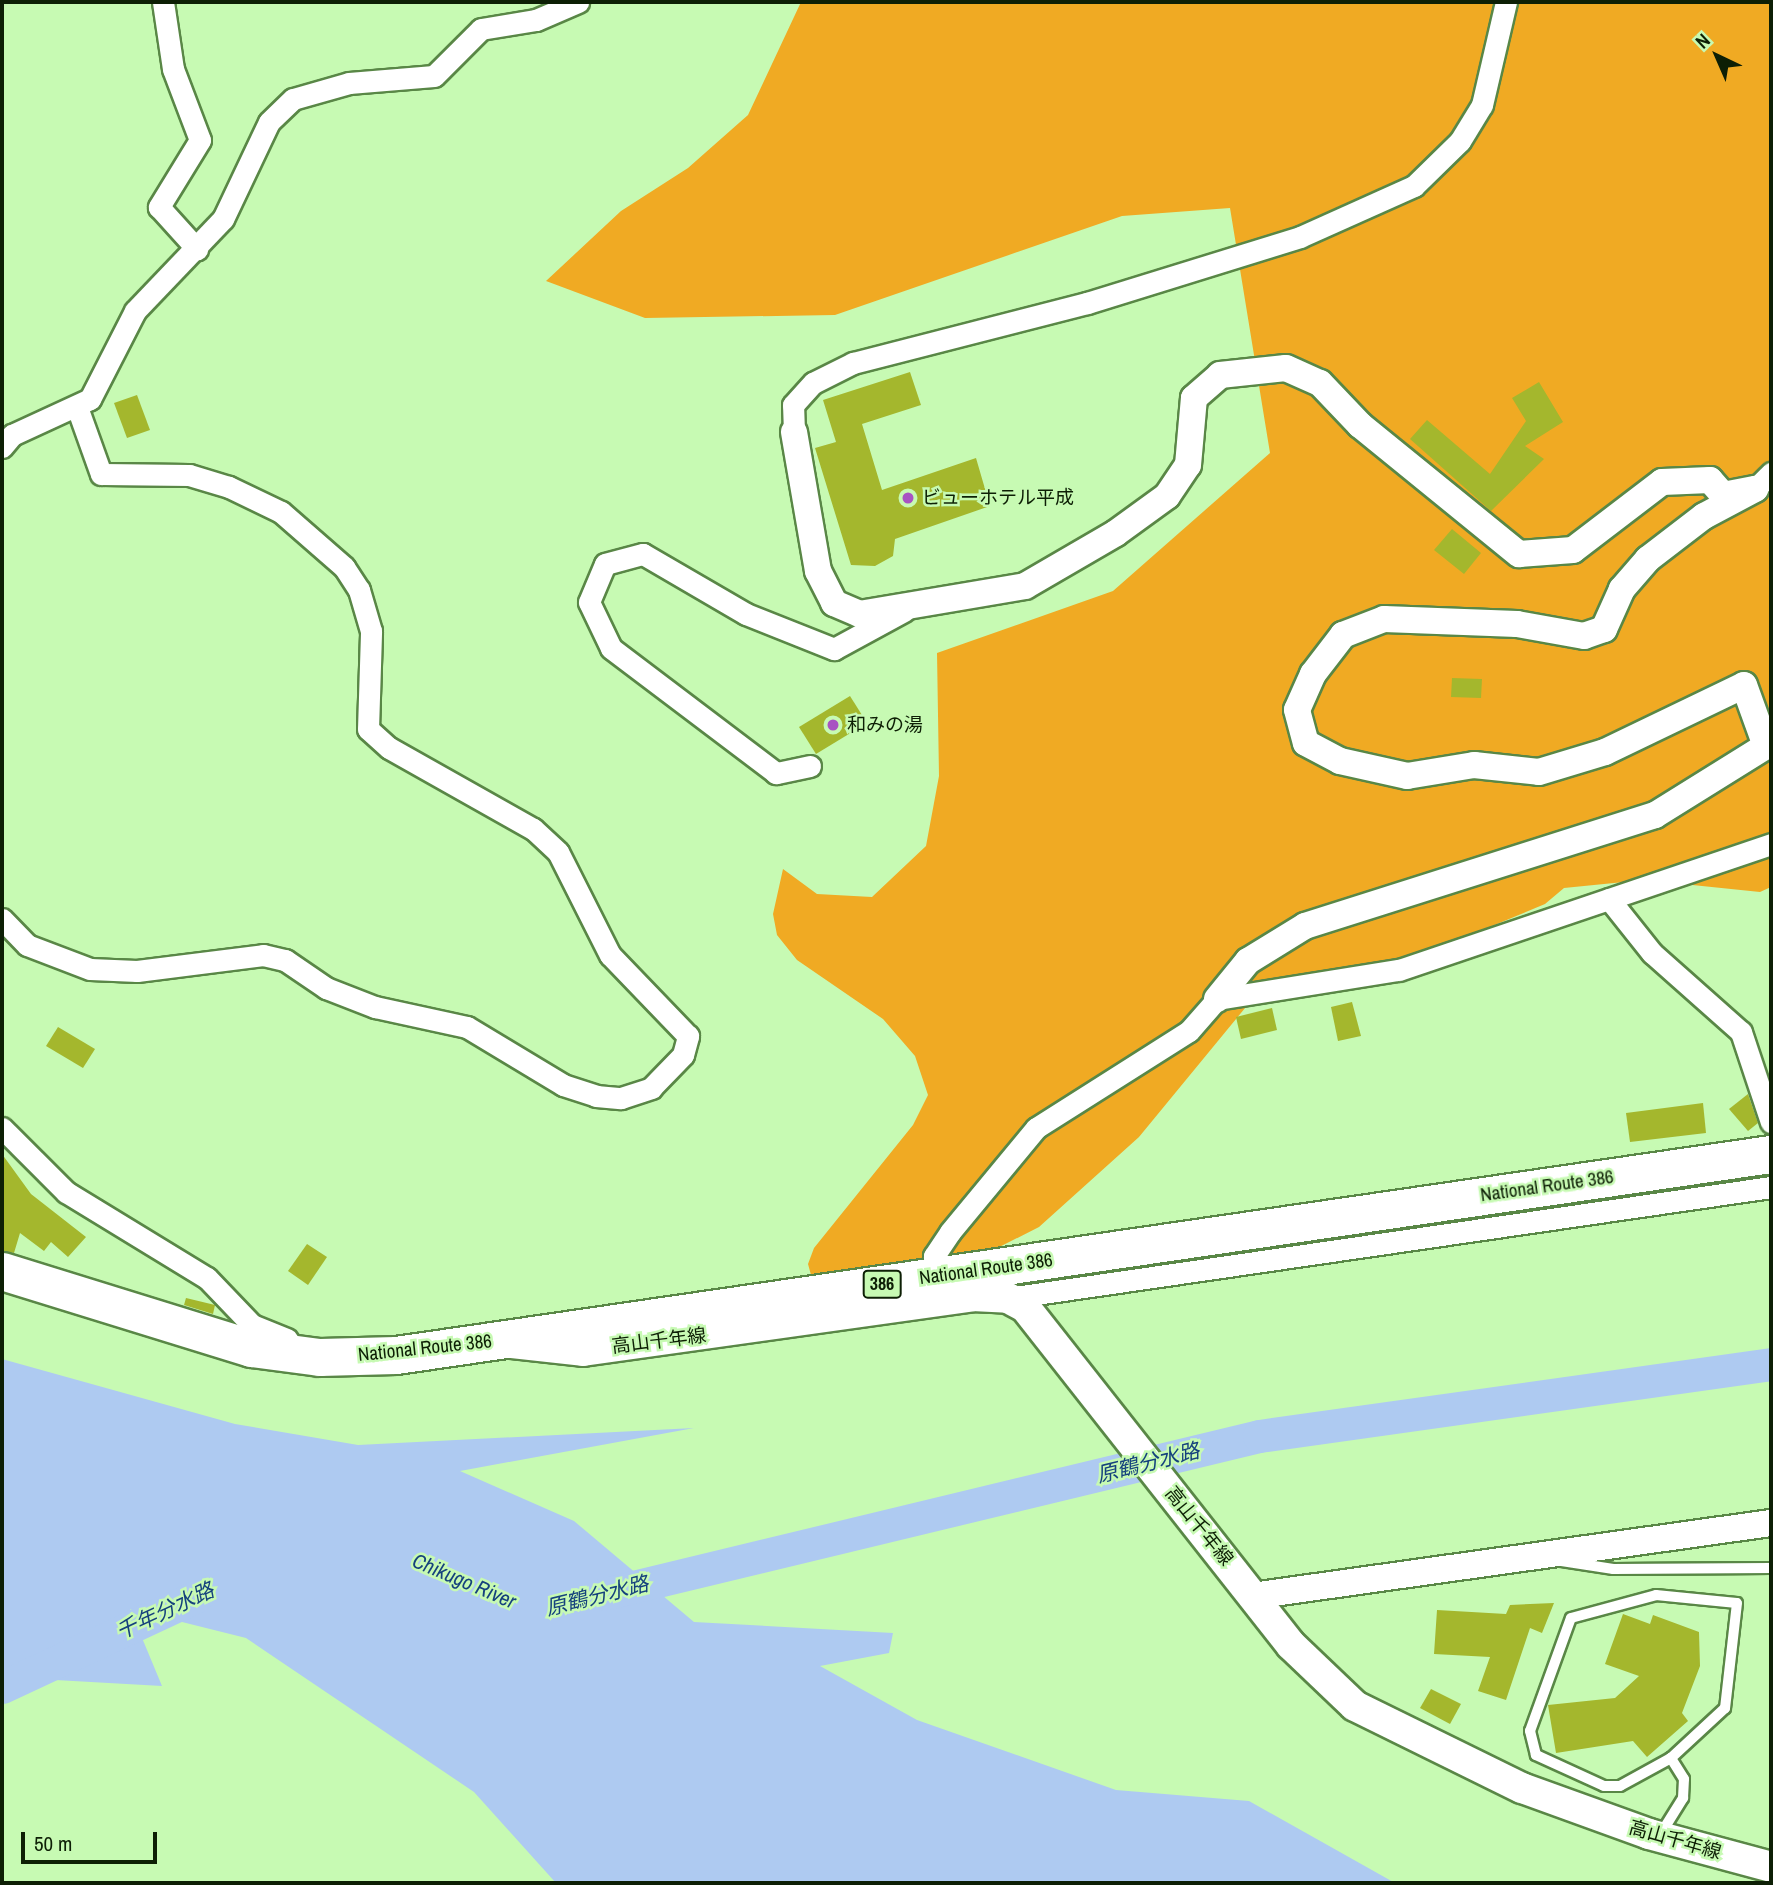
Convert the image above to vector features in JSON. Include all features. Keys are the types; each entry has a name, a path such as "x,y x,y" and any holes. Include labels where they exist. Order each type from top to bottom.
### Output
{"highway":[{"name":"National Route 386","path":"2,1271 140,1317 288,1354 396,1355 1771,1154"}],"main road":[{"name":"高山千年線","path":"498,1341 583,1351 972,1296 1016,1302 1321,1679 1380,1723 1522,1788 1658,1837 1771,1867"}],"street":[{"path":"163,2 173,69 200,140 159,207 197,249"},
{"path":"2,447 12,435 77,407 105,378 135,311 197,249 240,191 269,122 293,99 349,83 435,76 481,29 536,20 578,2"},
{"path":"1506,2 1482,105 1460,141 1414,186 1300,237 1087,303 853,363 813,383 793,405 794,432 818,570 834,603 860,614 1025,586 1157,503 1188,465 1194,398 1220,375 1286,368 1320,383 1360,425 1519,554 1573,550 1662,482 1710,480 1723,495 1763,481"},
{"path":"2,919 27,945 90,968 136,971 263,955 285,960 326,988 375,1007 467,1027 563,1085 596,1096 621,1098 651,1088 683,1055 688,1036 610,955 558,852 533,829 389,748 368,729 371,631 359,590 344,567 281,512 229,487 190,475 101,474 77,407"},
{"path":"935,1277 934,1256 950,1232 1036,1128 1189,1031 1248,961 1305,926 1655,816 1766,746 1744,685 1605,752 1539,772 1474,765 1407,776 1340,761 1306,743 1297,710 1313,674 1343,635 1384,619 1517,624 1584,636 1604,629 1622,589 1648,559 1704,516 1763,481"},
{"path":"810,766 776,773 611,648 589,602 606,564 643,554 746,614 835,649 915,605"},
{"path":"1217,999 1399,970 1771,844"},
{"path":"1609,899 1652,953 1741,1031 1771,1122"},
{"path":"2,1128 66,1192 189,1265 252,1325 287,1335 288,1354"},
{"path":"1016,1302 1771,1187"},
{"path":"1247,1588 1543,1556 1771,1523"}],"lane":[{"path":"1543,1556 1613,1569 1771,1568"},
{"path":"1656,1595 1737,1603 1725,1708 1671,1758 1634,1781 1604,1786 1536,1755 1530,1731 1570,1618 1656,1595"},
{"path":"1658,1837 1683,1798 1684,1779 1671,1758"}],"shaded area":[{"path":"801,2 1771,2 1771,887 1760,892 1644,880 1564,888 1545,904 1451,943 1250,1002 1139,1137 1039,1227 950,1272 814,1286 808,1264 814,1248 913,1125 928,1095 915,1056 883,1019 797,960 777,935 773,914 783,869 817,894 872,897 926,846 939,776 937,653 1113,591 1270,453 1230,208 1122,216 835,315 645,318 546,281 621,211 688,168 748,115"}],"water":[{"name":"Chikugo River","path":"2,1359 235,1424 358,1445 694,1428 460,1471 574,1521 694,1622 893,1633 889,1653 820,1666 917,1720 1116,1790 1249,1801 1395,1883 556,1883 474,1792 246,1638 130,1609 162,1686 2,1677"}],"building":[{"name":"ビューホテル平成","path":"910,372 921,405 862,424 882,490 976,458 990,506 895,539 893,556 875,566 851,565 815,448 836,442 823,400"},
{"path":"1539,382 1563,422 1525,446 1544,459 1491,511 1410,439 1427,420 1490,474 1526,421 1512,398"},
{"path":"137,395 150,430 127,438 114,403"},
{"path":"1452,529 1481,553 1464,574 1434,550"},
{"path":"1452,678 1482,679 1481,698 1451,697"},
{"name":"和みの湯","path":"850,696 867,723 816,754 799,727"},
{"path":"1352,1002 1361,1036 1338,1041 1331,1007"},
{"path":"1272,1008 1277,1030 1241,1039 1236,1017"},
{"path":"58,1027 95,1049 83,1068 46,1046"},
{"path":"1748,1094 1758,1123 1748,1131 1729,1109"},
{"path":"1703,1103 1706,1133 1630,1142 1626,1113"},
{"path":"2,1154 31,1194 86,1237 68,1257 51,1242 44,1251 20,1233 14,1253 2,1251"},
{"path":"307,1244 327,1257 308,1285 288,1271"},
{"path":"186,1298 215,1305 213,1314 184,1305"},
{"path":"1554,1603 1542,1633 1530,1628 1506,1700 1478,1691 1490,1657 1434,1654 1437,1610 1506,1614 1510,1605"},
{"path":"1623,1614 1650,1624 1653,1615 1699,1632 1700,1666 1682,1713 1688,1721 1647,1757 1633,1741 1556,1753 1548,1705 1615,1698 1639,1676 1605,1664"},
{"path":"1431,1689 1461,1704 1450,1724 1420,1708"}],"waterway":[{"name":"原鶴分水路","path":"604,1594 1259,1436 1771,1364"},
{"name":"千年分水路","path":"2,1687 197,1596"}],"place":[{"name":"ビューホテル平成","path":"908,498"},
{"name":"和みの湯","path":"833,725"}]}
